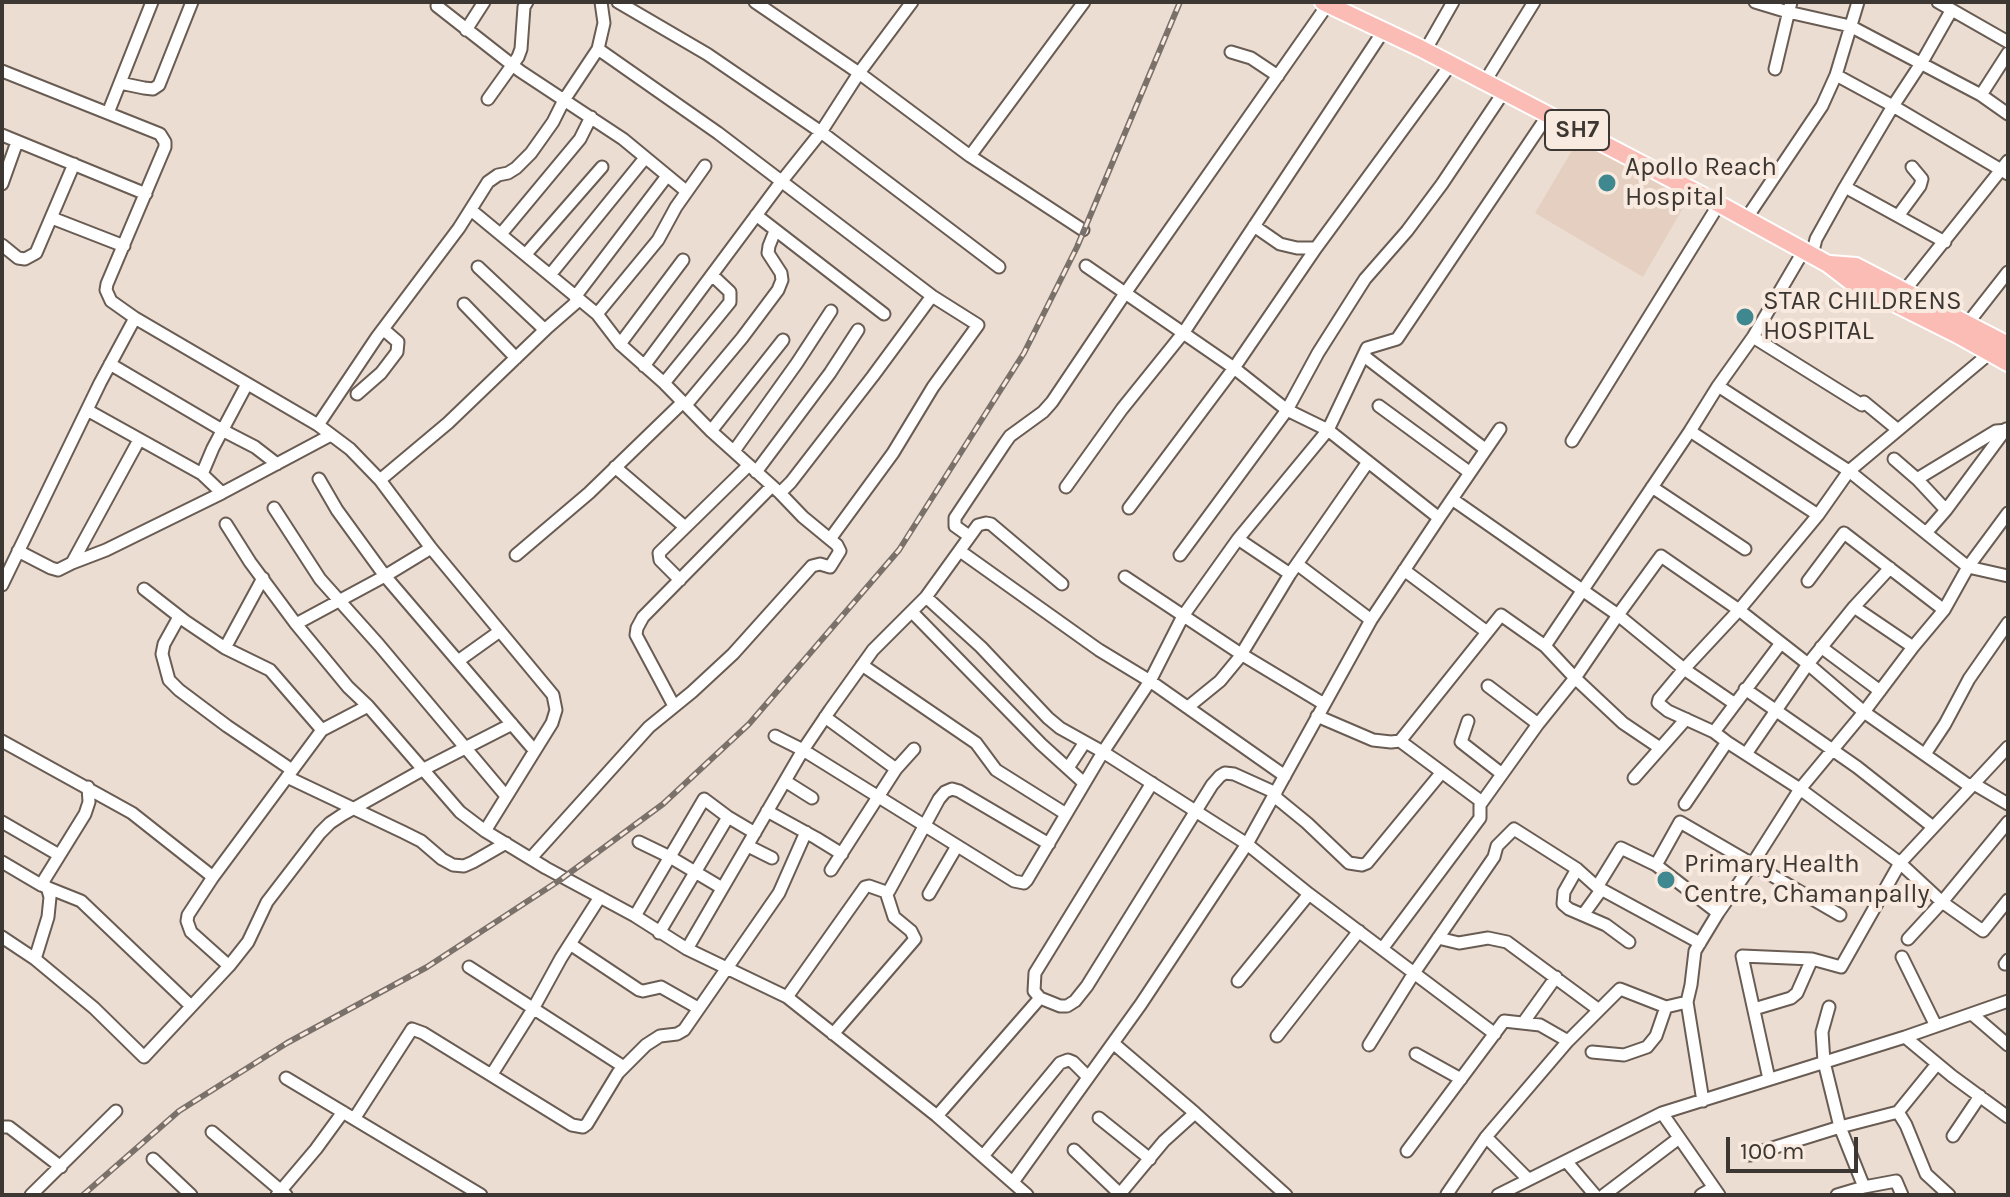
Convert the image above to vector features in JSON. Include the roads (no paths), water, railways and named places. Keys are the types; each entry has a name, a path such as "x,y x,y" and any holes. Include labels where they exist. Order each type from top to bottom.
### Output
{"main road":[{"name":"SH7","path":"1325,3 1451,64 1828,264 1856,266 1899,297 2008,363"},
{"name":"SH7","path":"1899,297 1968,323 2008,345"}],"street":[{"path":"108,113 152,2"},
{"path":"120,83 153,89 159,85 192,2"},
{"path":"466,30 484,2"},
{"path":"488,99 513,66 521,49 527,2"},
{"path":"318,425 488,182 516,168 553,122 598,49 604,23 601,2"},
{"path":"618,2 707,54 821,132 999,267"},
{"path":"755,2 859,73 970,156 1083,230"},
{"path":"644,366 821,132 859,73 912,2"},
{"path":"970,156 1084,2"},
{"path":"1425,51 1453,2"},
{"path":"1484,83 1534,2"},
{"path":"1755,2 1789,7 1850,26 1922,62 2008,114"},
{"path":"1746,219 1822,106 1836,75 1858,2"},
{"path":"1938,2 2008,42"},
{"path":"969,536 955,526 955,518 1010,436 1035,419 1052,402 1278,76 1325,3"},
{"path":"437,6 513,66 623,139 686,191"},
{"path":"1775,69 1789,7"},
{"path":"1545,646 1808,253 1951,11"},
{"path":"1066,487 1122,409 1184,332 1384,30"},
{"path":"598,49 658,90 932,296 978,325 933,387 893,453 830,539"},
{"path":"1231,52 1251,58 1278,76"},
{"path":"1981,95 2008,53"},
{"path":"1129,508 1234,368 1316,248 1451,64"},
{"path":"2,71 154,131 163,138 165,147 107,284 111,301 318,425 350,449 380,480 431,548 553,695 556,704 554,716 485,831"},
{"path":"1836,75 2006,168 1899,297"},
{"path":"1180,555 1287,410 1318,353 1365,279 1416,219 1503,93"},
{"path":"775,736 803,750 1014,881 1024,883 1150,681 1183,616 1238,539 1328,430 1367,348 1397,339 1548,115"},
{"path":"501,234 580,139 591,117"},
{"path":"2,135 146,194"},
{"path":"2,184 17,142"},
{"path":"550,275 645,158"},
{"path":"2,245 18,258 29,258 36,253 74,164"},
{"path":"597,314 658,240 686,191 705,166"},
{"path":"526,254 602,167"},
{"path":"1898,216 1920,186 1922,179 1912,167"},
{"path":"380,480 448,423 577,299 667,176"},
{"path":"1845,187 1945,242"},
{"path":"1572,441 1719,204"},
{"path":"471,210 597,314 620,344 840,551 830,567 820,564 812,566 733,654 649,727 531,858"},
{"path":"756,215 884,314"},
{"path":"52,218 124,246"},
{"path":"1254,226 1280,244 1316,248"},
{"path":"516,555 589,493 684,403 742,338 782,280 768,253 775,231"},
{"path":"620,344 683,260"},
{"path":"1086,266 1184,332 1287,410 1328,430 1439,518"},
{"path":"478,267 545,330"},
{"path":"1968,323 2008,272"},
{"path":"664,383 730,302 730,292 712,275"},
{"path":"674,706 636,635 643,617 776,489 791,482 932,296"},
{"path":"464,304 516,358"},
{"path":"734,451 831,311"},
{"path":"2,585 135,318"},
{"path":"357,394 381,373 397,352 398,342 383,329"},
{"path":"680,580 660,560 662,550 752,468 830,373 858,330"},
{"path":"1753,337 1863,404 1898,430"},
{"path":"711,431 783,340"},
{"path":"1990,353 1849,471 1818,515 1658,703 1668,711 1714,732 1800,789 1900,863 1942,902 1983,931 2008,900"},
{"path":"1364,356 1485,449"},
{"path":"110,364 255,447 277,464"},
{"path":"202,474 247,384"},
{"path":"1718,386 1849,471 1968,567 2008,576"},
{"path":"1379,406 1469,472"},
{"path":"87,410 202,474 222,493"},
{"path":"226,524 296,624 460,812 485,831 687,949 787,997 937,1116 1020,1191 1088,1077 1141,1004 1247,844 1371,620 1500,429"},
{"path":"1926,533 2007,430"},
{"path":"1917,479 1996,431 2007,430"},
{"path":"1690,431 1818,515"},
{"path":"18,551 51,568 64,568 222,493 331,435"},
{"path":"72,563 139,440"},
{"path":"1894,459 1946,510"},
{"path":"1188,707 1220,681 1241,654 1293,569 1368,462"},
{"path":"615,467 685,527"},
{"path":"319,479 337,510 385,576 534,750"},
{"path":"1652,487 1745,549"},
{"path":"1452,499 1583,589 1684,669 1735,704"},
{"path":"274,508 311,567 506,796"},
{"path":"1703,1101 1687,1002 1695,951 1800,789 1944,610 1968,567 2008,513"},
{"path":"687,949 825,717 873,650 926,597 969,536 982,523 991,524 1062,584"},
{"path":"1808,581 1844,533 1944,610"},
{"path":"1238,539 1293,569 1371,620"},
{"path":"296,624 431,548"},
{"path":"960,551 1285,776"},
{"path":"1382,949 1480,818 1482,802 1661,556 1739,610 1864,712 1968,785 1974,784 2008,804"},
{"path":"1746,754 1821,647 1890,568"},
{"path":"1404,570 1487,632"},
{"path":"1125,577 1241,654 1324,704"},
{"path":"225,648 263,578"},
{"path":"144,589 225,648 270,670 322,730"},
{"path":"926,597 981,647 1060,728 1247,844 1495,1034"},
{"path":"1854,607 1913,647"},
{"path":"912,612 997,700 1084,783"},
{"path":"1400,741 1501,615 1545,646 1623,723 1660,748"},
{"path":"179,617 162,654 169,680 290,774 352,809 421,841 453,865 464,866 506,843"},
{"path":"1925,754 1969,679 2008,623"},
{"path":"458,661 500,631"},
{"path":"1714,732 1781,643"},
{"path":"1821,647 1880,691"},
{"path":"862,665 976,743 996,770 1066,814"},
{"path":"1488,686 1538,724"},
{"path":"1745,689 1857,767 1933,827"},
{"path":"229,966 191,932 188,915 322,730 368,706"},
{"path":"1317,716 1373,740 1400,741 1482,802"},
{"path":"825,717 896,769"},
{"path":"1634,778 1686,719"},
{"path":"1468,721 1461,742 1502,774"},
{"path":"3,939 35,959 94,1008 144,1057 229,966 248,942 267,902 330,823 424,769 512,724"},
{"path":"2,741 132,813 213,877"},
{"path":"1068,768 1085,742"},
{"path":"1685,804 1727,742"},
{"path":"1769,1079 1742,956 1812,959 1841,967 1900,863 2008,747"},
{"path":"831,870 877,796 914,749"},
{"path":"1152,783 1035,973 1034,991 1040,998 1060,1006 1075,1001 1212,785 1225,773 1234,774 1275,795 1356,866 1367,863 1442,772"},
{"path":"785,781 812,798"},
{"path":"44,886 88,807 88,787"},
{"path":"886,892 893,885 939,799 952,789 1049,844"},
{"path":"635,916 704,799 755,833"},
{"path":"767,811 842,854"},
{"path":"659,933 728,817"},
{"path":"2,822 59,855"},
{"path":"1656,865 1680,822 1840,915"},
{"path":"1908,939 2008,822"},
{"path":"1369,1045 1494,857 1497,846 1514,829 1577,869 1599,888 1700,943"},
{"path":"354,1119 412,1029 578,1127 587,1124 624,1067 646,1045 660,1036 684,1030 779,893 806,832"},
{"path":"639,842 722,888"},
{"path":"748,846 772,858"},
{"path":"929,894 957,846"},
{"path":"1583,915 1621,848 1656,865 1718,913"},
{"path":"2,862 44,886 81,901 191,1006"},
{"path":"1577,869 1564,892 1563,904 1606,925 1629,942"},
{"path":"35,959 48,917 50,897 44,886"},
{"path":"787,997 865,887 886,892"},
{"path":"833,1034 915,939 911,931 894,917 886,892"},
{"path":"1238,981 1309,894"},
{"path":"492,1074 600,897"},
{"path":"1277,1036 1359,931"},
{"path":"1438,938 1459,943 1488,938 1507,942 1599,1010"},
{"path":"570,944 639,990 661,987 698,1008"},
{"path":"1902,957 1936,1026"},
{"path":"1754,1009 1791,998 1797,993 1812,959"},
{"path":"469,967 624,1067"},
{"path":"1523,1023 1556,977"},
{"path":"1447,1194 1486,1137 1568,1041 1620,989 1666,1007 1687,1002"},
{"path":"937,1116 1040,998"},
{"path":"1498,1195 1662,1113 1905,1037 2008,1001"},
{"path":"1592,1052 1624,1055 1647,1047 1656,1036 1666,1007"},
{"path":"1829,1007 1822,1032 1824,1062 1840,1127 1864,1187"},
{"path":"1972,1014 2008,1045"},
{"path":"1407,1151 1504,1021 1540,1025 1568,1041"},
{"path":"1905,1037 2008,1117"},
{"path":"1113,1043 1286,1195"},
{"path":"1416,1054 1461,1079"},
{"path":"983,1156 1060,1063 1073,1062 1088,1077"},
{"path":"1750,1155 1898,1112 1937,1064"},
{"path":"286,1078 481,1195"},
{"path":"1953,1136 1980,1096"},
{"path":"31,1195 116,1111"},
{"path":"212,1132 282,1193 343,1112"},
{"path":"1898,1112 1926,1174 1949,1195"},
{"path":"1074,1150 1119,1194 1164,1141 1195,1113"},
{"path":"1662,1113 1716,1191 1701,1195"},
{"path":"1099,1118 1150,1159"},
{"path":"2,1127 9,1127 61,1167"},
{"path":"1486,1137 1528,1179"},
{"path":"1604,1195 1679,1138"},
{"path":"153,1159 191,1195"},
{"path":"1566,1161 1595,1195"},
{"path":"1837,1195 1896,1181 1902,1195"}],"railway":[{"path":"83,1195 179,1111 287,1043 427,967 560,880 663,804 749,724 899,550 1024,353 1077,247 1180,2"}],"place":[{"name":"Apollo Reach Hospital","path":"1607,183"},
{"name":"STAR CHILDRENS HOSPITAL","path":"1745,317"},
{"name":"Primary Health Centre, Chamanpally","path":"1666,880"}]}
